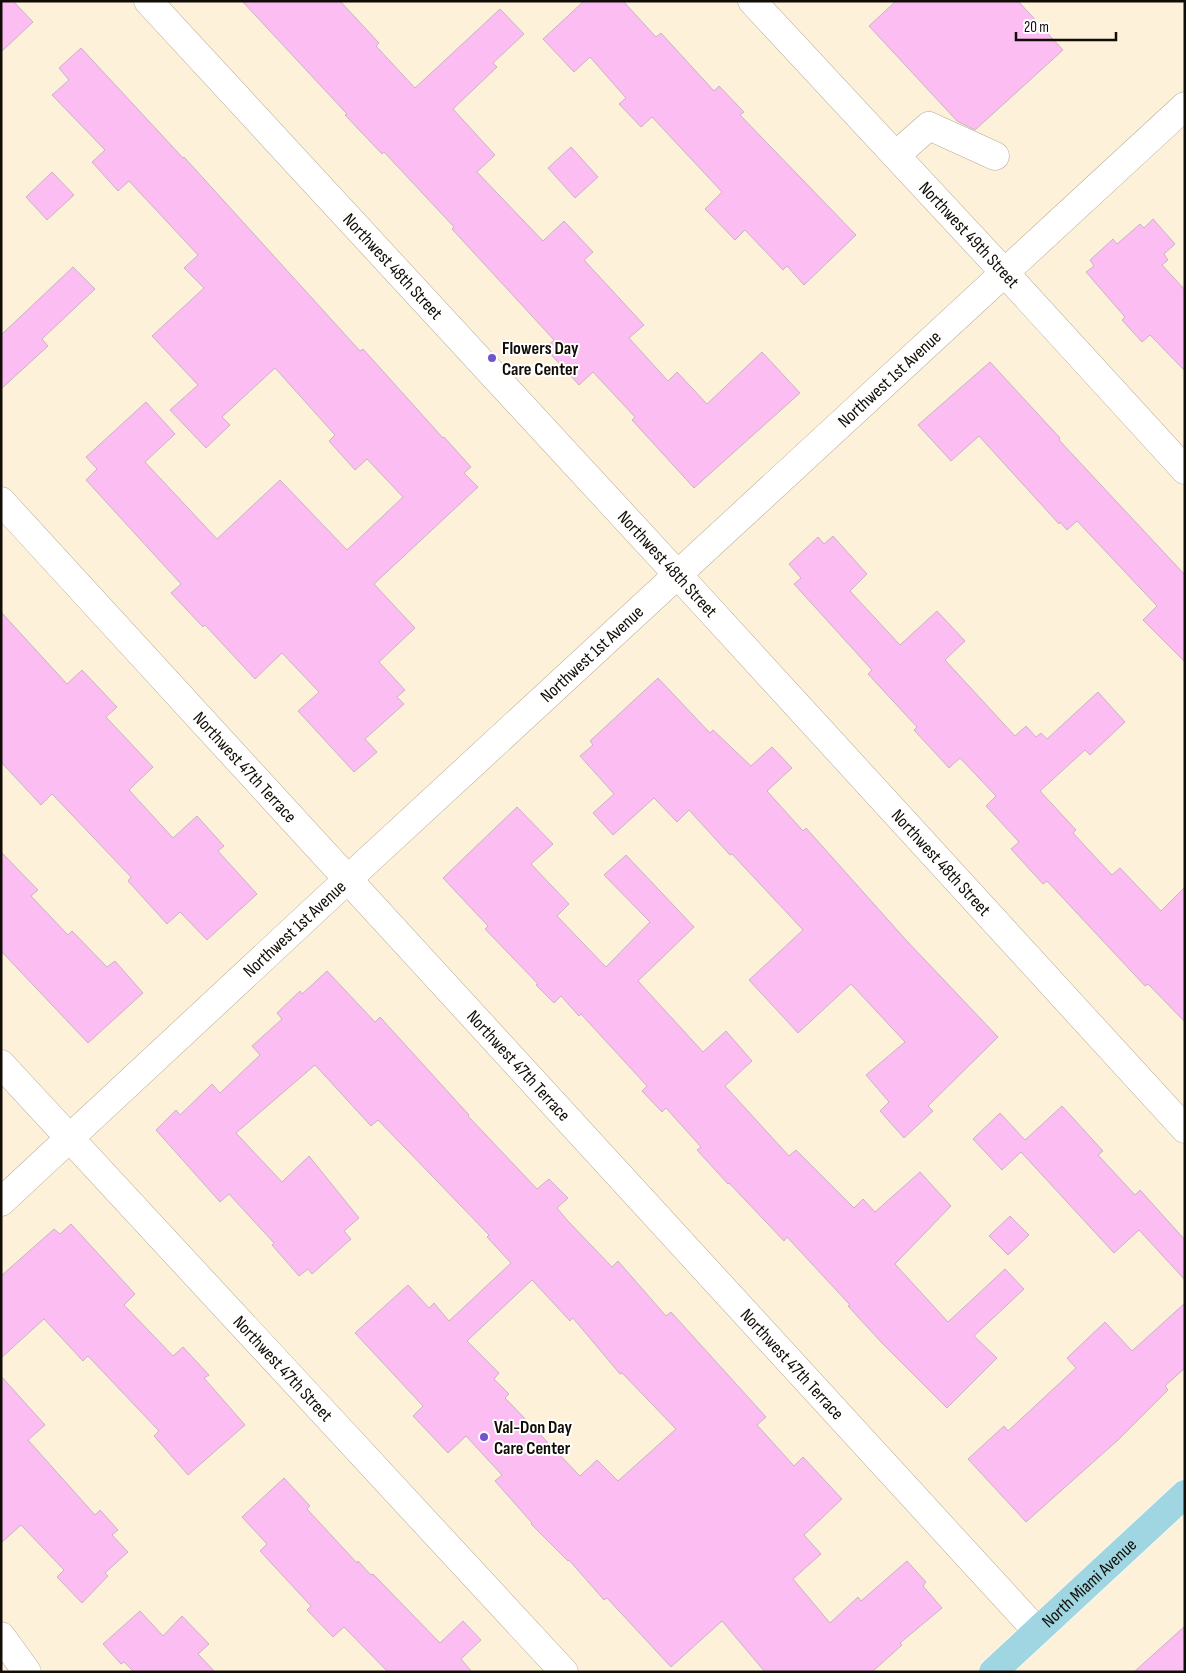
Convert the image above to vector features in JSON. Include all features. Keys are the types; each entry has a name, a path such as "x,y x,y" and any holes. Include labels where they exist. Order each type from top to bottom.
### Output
{"main road":[{"name":"North Miami Avenue","path":"993,1672 1185,1494"}],"street":[{"name":"Northwest 48th Street","path":"148,1 677,574 1185,1130"},
{"name":"Northwest 49th Street","path":"752,1 1185,470"},
{"name":"Northwest 1st Avenue","path":"1,1202 677,574 1185,106"},
{"path":"896,155 929,126 996,156"},
{"name":"Northwest 47th Terrace","path":"1,501 1037,1631"},
{"name":"Northwest 47th Street","path":"1,1064 564,1672"},
{"path":"1,1636 27,1672"}],"building":[{"path":"1,1 13,1 33,22 1,52"},
{"path":"242,1 340,1 379,43 376,46 415,88 500,9 524,34 493,63 497,67 453,109 495,155 477,172 543,241 564,221 593,252 584,260 644,325 629,338 668,381 677,372 707,404 762,352 800,393 694,488 632,420 635,417 593,372 579,385 545,348 554,340 452,229 454,227 384,152 382,154 345,115 347,114"},
{"path":"584,1 623,1 656,37 661,33 714,91 719,86 744,112 740,115 856,235 804,285 787,266 783,270 745,230 735,240 705,209 722,192 652,117 641,127 619,104 626,98 590,57 574,72 543,39"},
{"path":"896,1 1018,1 1063,50 975,130 957,121 869,26"},
{"path":"81,48 184,157 360,351 363,349 471,467 464,473 478,487 374,584 415,628 379,662 405,690 397,697 404,704 365,739 377,752 354,772 298,711 319,692 282,653 255,679 205,625 203,627 171,593 181,584 86,480 97,469 86,457 146,402 175,434 145,462 217,539 280,480 347,550 403,497 367,459 355,470 329,441 335,435 275,368 222,417 230,425 206,448 170,410 198,385 152,336 204,288 184,268 198,255 129,181 118,191 92,162 105,150 52,95 69,80 59,68"},
{"path":"571,147 598,177 575,198 548,168"},
{"path":"52,172 74,195 47,220 26,197"},
{"path":"1153,219 1175,244 1164,254 1168,260 1162,265 1185,290 1185,371 1150,335 1142,342 1122,320 1125,317 1086,272 1094,266 1090,260 1113,239 1117,244 1140,224 1144,228"},
{"path":"73,267 95,289 42,339 48,346 1,389 1,335"},
{"path":"990,362 1060,438 1059,440 1185,575 1185,662 1143,620 1157,606 1077,521 1067,530 1060,522 1059,524 979,436 951,461 918,425"},
{"path":"833,536 867,574 850,591 900,645 937,611 965,641 945,660 1015,736 1026,726 1036,737 1041,733 1047,739 1098,692 1125,722 1090,755 1085,750 1040,791 1076,830 1073,833 1112,875 1120,868 1161,911 1185,887 1185,1022 1148,984 1145,986 1047,881 1043,884 1011,849 1019,842 986,806 996,796 960,758 949,768 914,730 917,727 868,674 872,670 794,584 801,578 789,564 818,537 824,544"},
{"path":"1,612 67,684 82,670 117,707 106,717 153,767 129,790 173,838 197,816 224,846 218,851 257,894 207,940 180,912 167,924 128,881 131,877 52,794 41,805 1,762"},
{"path":"658,678 710,733 713,730 751,766 772,747 792,768 767,791 803,831 806,828 906,940 998,1037 928,1106 933,1111 904,1138 880,1111 889,1102 866,1075 905,1042 851,984 798,1033 749,980 803,930 732,854 730,855 689,810 677,822 654,798 613,835 593,813 614,794 580,756 593,745 590,741"},
{"path":"517,807 553,844 531,864 569,904 557,916 606,967 650,922 604,875 626,855 694,927 638,981 703,1052 726,1031 752,1061 725,1086 789,1156 796,1150 854,1208 863,1199 875,1212 920,1172 951,1206 895,1264 948,1322 1005,1269 1024,1289 974,1336 997,1358 947,1408 881,1342 848,1306 850,1305 787,1237 784,1241 728,1184 697,1150 701,1147 666,1108 662,1112 642,1091 647,1086 581,1014 579,1016 561,996 554,1003 536,985 538,984 485,929 488,926 443,878"},
{"path":"1,852 38,890 31,896 68,935 72,931 107,967 115,961 143,993 88,1043 1,951"},
{"path":"327,971 375,1022 380,1017 468,1116 537,1189 549,1179 568,1198 557,1208 567,1220 612,1267 618,1261 666,1316 671,1312 766,1417 757,1425 794,1466 803,1457 842,1499 804,1535 821,1554 793,1579 830,1623 858,1597 861,1601 907,1561 926,1582 923,1586 942,1608 900,1643 902,1645 872,1672 765,1672 722,1621 671,1667 607,1598 604,1600 569,1560 531,1524 495,1481 502,1475 466,1436 448,1453 413,1416 423,1406 355,1333 408,1285 429,1308 434,1303 449,1321 511,1263 487,1237 489,1235 378,1120 371,1126 315,1065 236,1133 282,1182 309,1156 359,1218 344,1231 351,1239 312,1274 308,1269 299,1276 272,1245 274,1243 229,1194 220,1202 156,1130 176,1110 180,1115 212,1084 220,1093 260,1055 252,1046 282,1019 277,1013 300,991 302,994","holes":["532,1280 570,1321 573,1318 620,1374 622,1373 676,1429 618,1481 597,1460 580,1476 505,1398 509,1394 494,1379 499,1373 467,1341"]},
{"path":"1062,1106 1103,1151 1098,1155 1135,1195 1140,1190 1185,1240 1185,1280 1139,1230 1114,1253 1021,1152 1002,1170 973,1139 1000,1113 1025,1140"},
{"path":"1010,1216 1029,1235 1008,1255 989,1236"},
{"path":"71,1224 135,1294 124,1305 173,1356 183,1347 209,1375 204,1378 245,1425 188,1475 154,1436 159,1431 88,1356 83,1361 44,1319 1,1358 1,1276 54,1229 60,1234"},
{"path":"1185,1303 1185,1368 1165,1386 1168,1390 1118,1440 1026,1522 968,1459 1004,1426 1008,1431 1076,1368 1067,1358 1105,1322 1132,1351"},
{"path":"1,1376 45,1425 28,1440 95,1515 100,1510 118,1530 112,1535 128,1552 105,1573 108,1576 82,1603 57,1577 64,1570 21,1525 1,1543"},
{"path":"284,1478 310,1506 307,1509 357,1563 358,1561 371,1575 373,1574 440,1643 463,1621 481,1640 461,1659 472,1672 388,1672 344,1627 333,1637 307,1610 311,1606 260,1551 267,1544 242,1517"},
{"path":"140,1611 163,1636 182,1616 209,1644 198,1654 215,1672 134,1672 124,1662 121,1664 103,1644"},
{"path":"1185,1626 1185,1672 1134,1672"}],"place":[{"name":"Flowers Day Care Center","path":"492,358"},
{"name":"Val-Don Day Care Center","path":"484,1437"}]}
